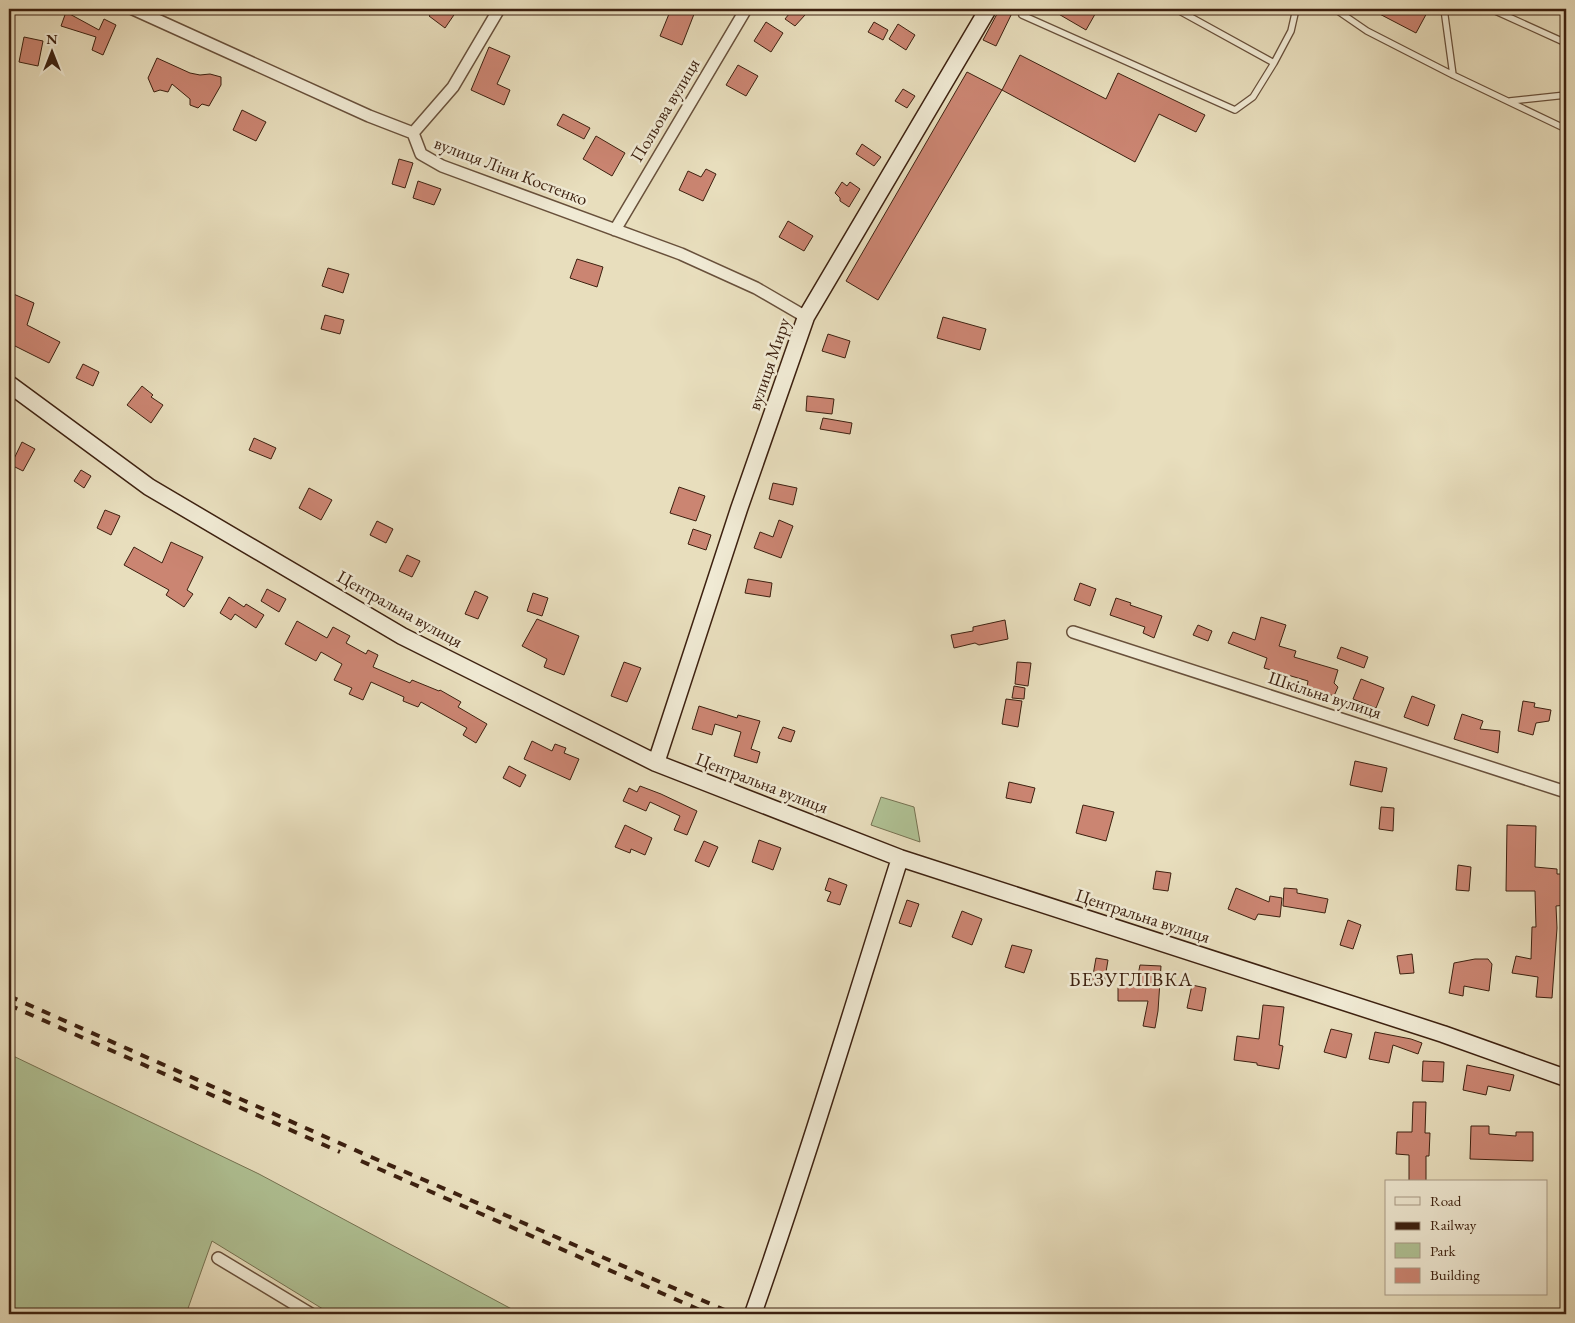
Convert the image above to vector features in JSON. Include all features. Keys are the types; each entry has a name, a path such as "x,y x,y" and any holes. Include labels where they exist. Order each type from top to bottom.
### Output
{"street":[{"name":"вулиця Ліни Костенко","path":"133,9 369,116 413,133 421,154 442,166 681,254 756,288 806,317"},
{"path":"413,133 453,87 499,9"},
{"name":"Польова вулиця","path":"615,230 746,9"},
{"name":"вулиця Миру","path":"656,763 736,518 806,317 988,9"},
{"name":"Центральна вулиця","path":"9,384 149,487 394,631 656,763 900,858 1443,1034 1566,1078"},
{"name":"Шкільна вулиця","path":"1073,632 1566,792"},
{"path":"752,1314 781,1234 900,858"},
{"path":"218,1258 311,1314"}],"lane":[{"path":"1026,9 1022,15 1235,110 1253,97 1274,63 1291,32 1296,9"},
{"path":"1176,9 1274,63"},
{"path":"1335,9 1367,31 1566,129"},
{"path":"1444,9 1453,75"},
{"path":"1491,9 1566,43"},
{"path":"1508,101 1566,95"}],"green space":[{"path":"881,797 914,807 920,842 871,825"},
{"path":"9,1054 259,1174 521,1314 331,1314 212,1241 186,1314 9,1314"}],"building":[{"path":"435,9 458,9 445,28 429,16"},
{"path":"671,9 696,9 682,45 660,36"},
{"path":"793,9 798,9 805,15 795,26 785,19"},
{"path":"998,9 1014,9 996,46 983,40"},
{"path":"1050,9 1098,9 1086,30"},
{"path":"1370,9 1429,9 1416,33"},
{"path":"66,12 99,30 104,19 116,25 103,55 92,50 96,37 61,26"},
{"path":"766,22 783,33 771,52 754,41"},
{"path":"874,22 888,30 883,40 868,32"},
{"path":"898,24 915,35 906,50 889,39"},
{"path":"24,37 43,41 38,66 19,62"},
{"path":"489,47 510,56 497,84 510,90 504,105 471,90"},
{"path":"1020,55 1106,99 1118,73 1205,115 1196,132 1159,114 1135,162 1002,90"},
{"path":"157,58 190,73 210,74 221,77 221,85 209,106 202,104 198,108 190,105 190,99 172,84 168,92 160,90 154,92 148,78"},
{"path":"738,65 758,76 746,96 726,85"},
{"path":"967,72 1002,90 878,300 846,281"},
{"path":"903,89 915,96 907,108 895,101"},
{"path":"242,110 266,122 256,141 233,130"},
{"path":"563,114 590,128 584,139 557,125"},
{"path":"596,136 625,153 612,176 583,159"},
{"path":"862,144 881,157 874,166 856,154"},
{"path":"399,159 413,163 405,188 392,184"},
{"path":"706,169 716,174 703,201 679,190 688,171 701,177"},
{"path":"418,181 441,189 434,205 413,198"},
{"path":"842,182 847,186 850,182 860,189 849,207 840,201 840,198 835,193"},
{"path":"788,221 813,236 804,251 779,237"},
{"path":"577,259 603,267 597,287 570,278"},
{"path":"328,268 349,274 343,293 322,286"},
{"path":"9,292 34,303 27,325 60,342 49,363 9,343"},
{"path":"325,315 344,320 340,334 321,329"},
{"path":"943,317 986,329 980,350 937,338"},
{"path":"828,334 850,341 845,358 822,351"},
{"path":"83,364 99,372 93,386 76,378"},
{"path":"142,386 153,395 151,397 163,405 151,423 127,405"},
{"path":"807,396 834,399 832,414 806,411"},
{"path":"823,418 852,423 850,434 820,429"},
{"path":"254,438 276,448 271,459 249,450"},
{"path":"22,442 35,449 23,471 11,465"},
{"path":"81,470 91,476 84,488 74,481"},
{"path":"773,483 797,488 793,505 769,499"},
{"path":"679,487 705,496 696,521 670,513"},
{"path":"309,488 332,500 321,520 299,508"},
{"path":"105,510 120,516 111,535 97,528"},
{"path":"779,520 793,526 781,558 754,548 760,532 773,537"},
{"path":"377,521 393,529 386,543 370,535"},
{"path":"693,529 711,535 706,550 688,544"},
{"path":"171,542 203,557 187,590 193,594 184,607 166,595 169,590 124,565 134,547 162,563"},
{"path":"407,555 420,561 412,577 399,571"},
{"path":"748,579 772,583 770,597 745,593"},
{"path":"1080,583 1096,589 1090,606 1074,600"},
{"path":"267,589 286,599 279,612 261,601"},
{"path":"475,591 488,597 478,619 465,614"},
{"path":"533,593 548,598 542,616 527,611"},
{"path":"229,597 244,607 246,604 264,615 256,628 235,614 231,620 220,613"},
{"path":"1116,598 1162,616 1154,638 1143,633 1145,627 1110,615"},
{"path":"1261,617 1286,625 1279,646 1296,651 1294,657 1338,670 1334,683 1338,687 1334,696 1307,687 1308,681 1264,668 1267,658 1228,643 1233,632 1255,640"},
{"path":"537,619 579,636 564,675 544,667 547,659 522,646"},
{"path":"1005,620 1008,639 954,648 951,635 973,631 973,627"},
{"path":"297,621 327,638 333,627 350,636 346,643 366,654 368,650 378,655 373,667 410,683 412,680 440,690 461,702 458,707 487,724 476,743 463,735 467,728 421,702 418,707 403,701 404,697 371,682 363,700 349,694 352,688 334,680 342,664 321,652 316,661 285,644"},
{"path":"1198,625 1212,631 1208,641 1193,635"},
{"path":"1341,647 1368,657 1364,668 1337,658"},
{"path":"624,662 641,668 627,702 611,696"},
{"path":"1017,662 1031,663 1028,686 1015,684"},
{"path":"1361,679 1384,688 1376,708 1353,699"},
{"path":"1014,686 1025,688 1024,699 1012,698"},
{"path":"1412,696 1435,705 1428,726 1404,717"},
{"path":"1006,699 1022,701 1018,727 1002,724"},
{"path":"1523,701 1535,703 1534,707 1551,710 1549,721 1536,723 1533,735 1518,731"},
{"path":"699,706 737,718 738,715 760,721 751,749 760,752 757,763 734,756 741,732 715,724 712,735 692,729"},
{"path":"1462,714 1483,721 1480,729 1500,731 1498,753 1454,739"},
{"path":"783,727 795,731 791,742 778,738"},
{"path":"532,741 552,751 555,744 566,748 564,753 579,759 570,780 524,759"},
{"path":"1355,761 1387,768 1382,792 1350,785"},
{"path":"509,766 526,775 520,787 503,778"},
{"path":"1009,782 1035,788 1031,803 1006,798"},
{"path":"640,786 697,811 687,835 674,830 680,816 650,802 646,811 623,801 629,788 637,792"},
{"path":"1083,805 1114,812 1106,841 1076,833"},
{"path":"1381,807 1394,808 1393,831 1379,829"},
{"path":"625,825 652,838 645,855 631,849 630,853 615,847"},
{"path":"1507,825 1536,826 1535,867 1557,869 1557,874 1566,874 1566,905 1556,906 1557,928 1552,998 1536,997 1538,977 1512,973 1516,956 1531,959 1532,927 1536,927 1535,891 1506,891"},
{"path":"759,840 781,848 773,870 752,862"},
{"path":"704,841 718,847 709,867 695,861"},
{"path":"1458,865 1471,867 1469,891 1456,890"},
{"path":"1156,871 1171,873 1168,891 1153,889"},
{"path":"829,878 847,885 840,905 827,901 831,892 825,890"},
{"path":"1236,888 1269,902 1270,896 1282,898 1280,917 1258,914 1255,920 1228,909"},
{"path":"1284,888 1297,889 1297,893 1328,899 1325,913 1283,906"},
{"path":"907,900 919,904 911,927 899,923"},
{"path":"962,911 982,919 972,945 952,937"},
{"path":"1348,920 1361,925 1353,949 1340,945"},
{"path":"1012,945 1032,950 1024,973 1005,967"},
{"path":"1412,954 1414,973 1400,974 1397,956"},
{"path":"1096,958 1108,960 1104,984 1092,981"},
{"path":"1475,959 1488,959 1492,964 1489,991 1464,986 1463,996 1449,993 1454,963"},
{"path":"1140,965 1161,966 1155,1028 1143,1026 1148,1001 1118,1001 1118,985 1136,985"},
{"path":"1192,985 1206,988 1202,1011 1187,1008"},
{"path":"1263,1005 1284,1007 1279,1045 1283,1046 1279,1069 1257,1065 1257,1063 1234,1060 1237,1036 1259,1039"},
{"path":"1331,1029 1352,1034 1346,1058 1324,1052"},
{"path":"1375,1032 1422,1043 1418,1054 1393,1045 1389,1063 1369,1059"},
{"path":"1423,1061 1444,1062 1443,1082 1422,1081"},
{"path":"1467,1065 1514,1075 1510,1091 1488,1086 1486,1095 1463,1090"},
{"path":"1413,1102 1426,1102 1425,1133 1430,1133 1429,1156 1426,1156 1426,1180 1409,1180 1409,1155 1396,1154 1397,1132 1412,1132"},
{"path":"1471,1126 1489,1126 1489,1134 1516,1136 1516,1132 1533,1132 1533,1161 1470,1159"}],"railway":[{"path":"9,996 364,1154 734,1314"},
{"path":"9,1005 340,1152"},
{"path":"361,1161 709,1314"}],"district":[{"name":"БЕЗУГЛІВКА","path":"1131,979"}]}
